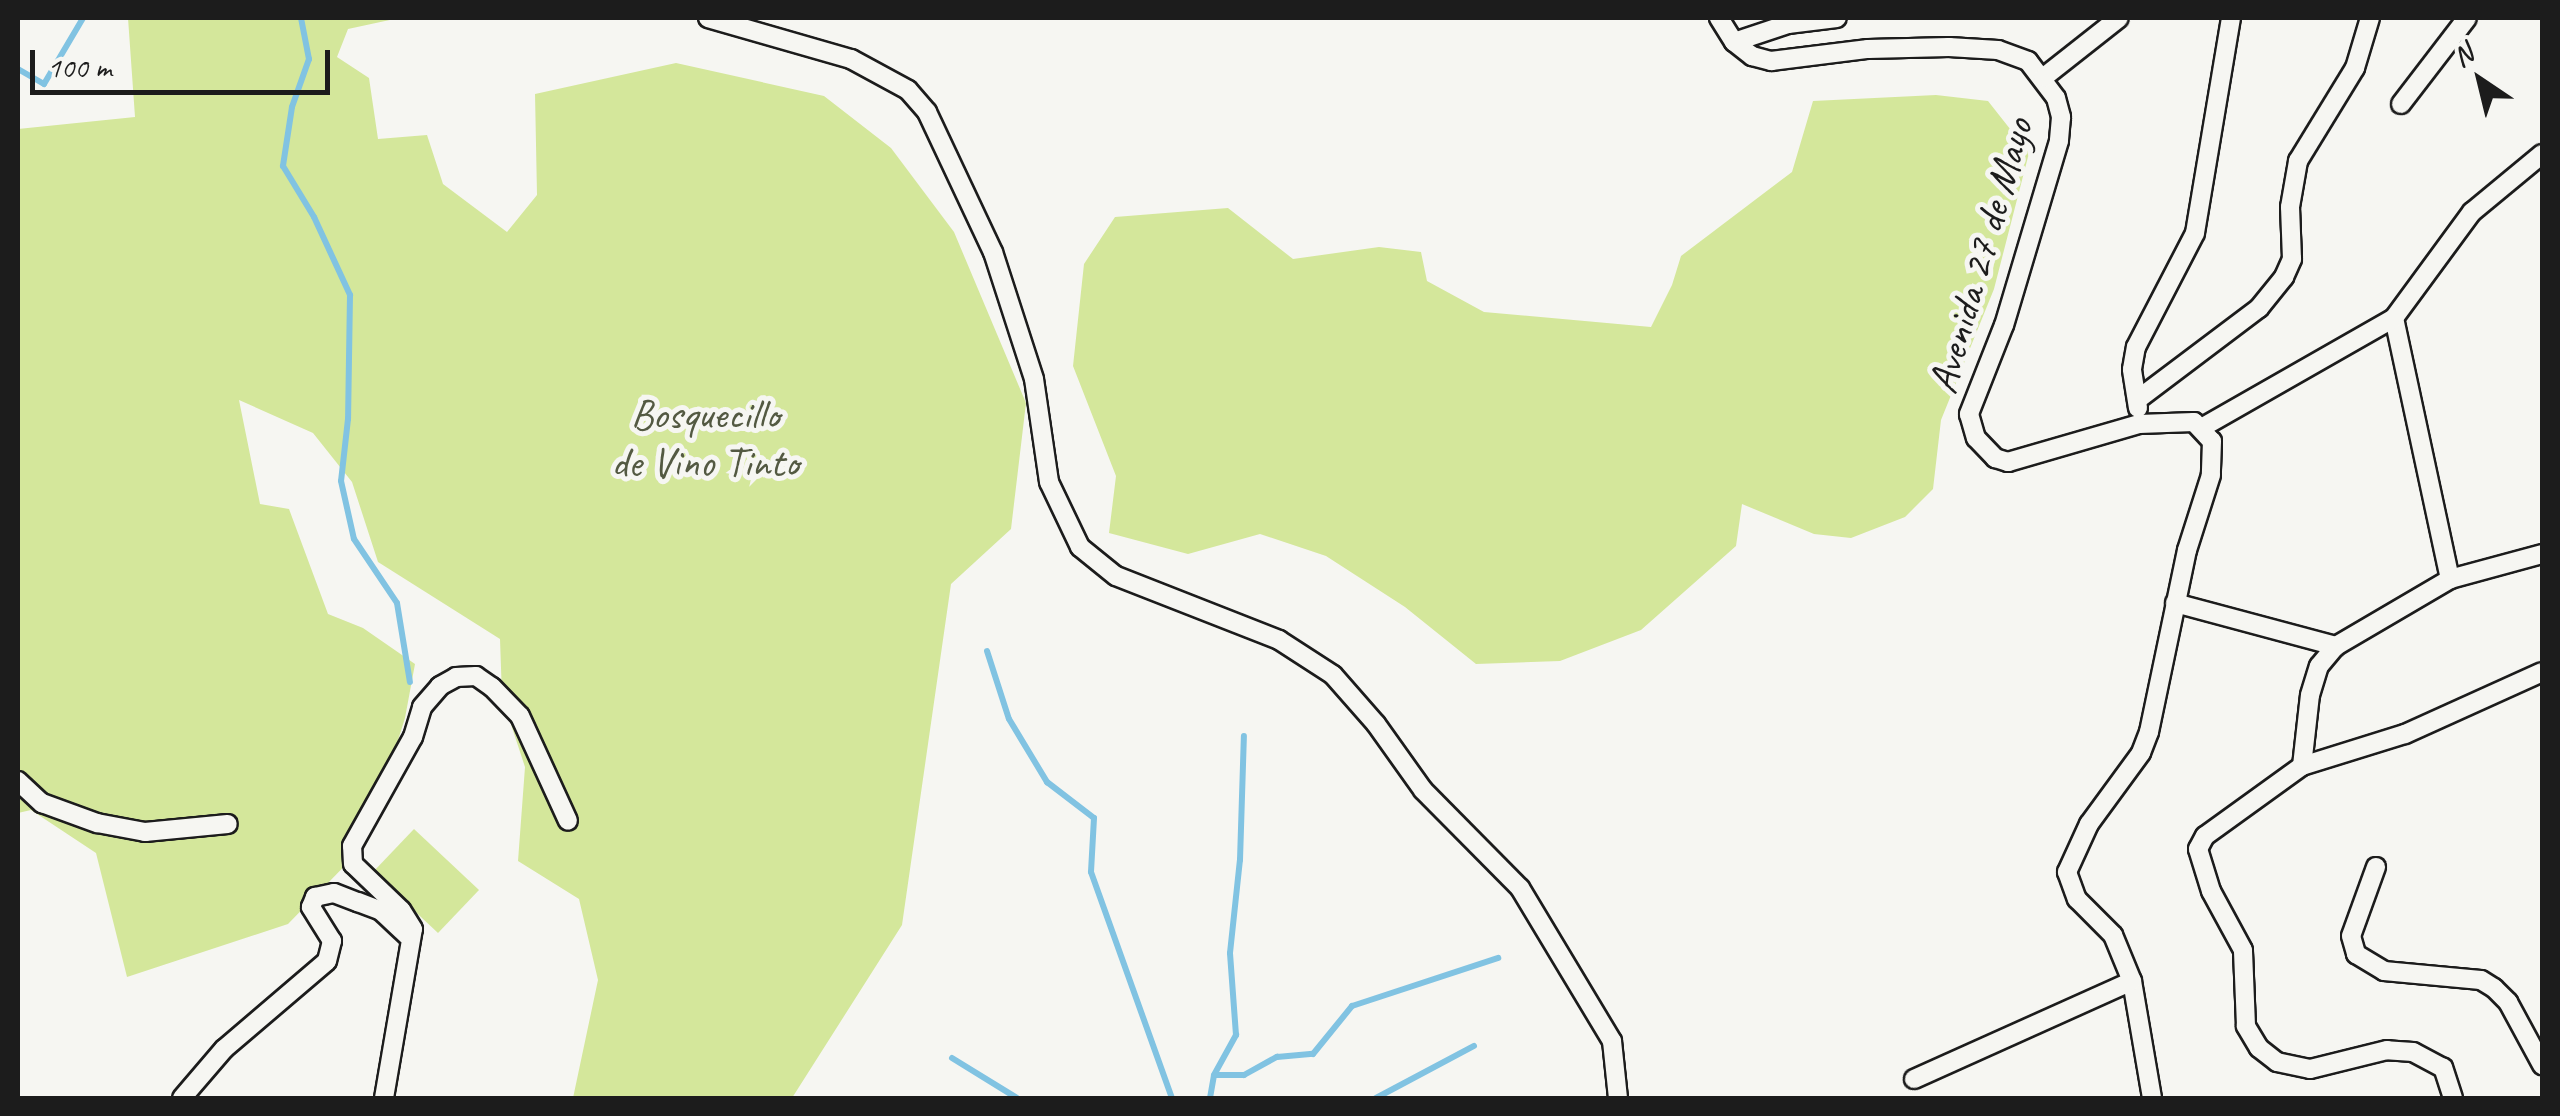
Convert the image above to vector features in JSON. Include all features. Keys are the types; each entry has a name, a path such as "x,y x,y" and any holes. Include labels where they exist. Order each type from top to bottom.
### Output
{"street":[{"path":"708,18 851,60 885,74 927,112 993,252 1034,379 1049,482 1080,547 1116,576 1279,640 1333,675 1376,724 1423,790 1520,888 1612,1041 1618,1098"},
{"path":"1719,18 1734,42 1788,24 1837,18"},
{"path":"2044,77 2119,18"},
{"path":"2139,424 2132,368 2136,346 2195,233 2231,18"},
{"path":"2137,400 2259,308 2284,277 2292,259 2290,207 2298,161 2355,68 2370,18"},
{"path":"2400,104 2467,18"},
{"name":"Avenida 27 de Mayo","path":"1734,42 1752,56 1771,61 1868,49 1998,50 2028,62 2044,77 2062,118 2060,141 2004,325 1969,414 1970,426 1985,450 2008,462 2139,424 2184,420 2204,428"},
{"path":"2152,1098 2132,981 2113,936 2076,899 2067,872 2089,824 2145,742 2175,603 2215,457 2204,428 2394,318 2472,212 2542,154"},
{"path":"2394,318 2450,579"},
{"path":"2302,766 2310,695 2319,666 2336,646 2450,579 2542,554"},
{"path":"2175,603 2336,646"},
{"path":"2453,1098 2443,1068 2423,1055 2387,1050 2328,1066 2296,1067 2277,1062 2259,1048 2246,1026 2243,950 2211,891 2198,849 2205,836 2302,766 2405,734 2542,672"},
{"path":"384,1098 413,929 401,910 353,864 352,846 413,737 422,707 440,686 456,676 476,676 520,716 568,822"},
{"path":"18,782 42,803 96,824 145,832 228,824"},
{"path":"2376,867 2351,936 2356,954 2384,971 2481,980 2494,988 2542,1065"},
{"path":"182,1098 224,1049 327,960 332,941 310,907 315,897 334,893 381,911 397,922 412,944"},
{"path":"1914,1079 2132,981"}],"green space":[{"name":"Bosquecillo de Vino Tinto","path":"128,18 399,18 348,29 337,57 369,78 378,139 427,135 443,184 507,232 537,195 535,94 676,63 824,96 891,148 954,232 1026,403 1011,529 951,584 902,925 792,1098 573,1098 598,980 579,899 518,861 525,767 502,697 500,639 378,562 352,482 313,433 239,400 260,504 289,509 328,614 363,628 415,664 405,718 365,845 288,924 127,977 96,853 31,810 18,813 18,129 135,117"},
{"path":"1936,95 1988,101 2029,153 1994,289 1941,420 1933,489 1905,517 1851,538 1814,534 1742,504 1736,546 1641,630 1560,661 1476,664 1405,607 1326,556 1260,534 1188,554 1109,533 1116,476 1073,366 1084,264 1115,217 1228,208 1293,259 1379,247 1421,252 1427,281 1484,312 1651,327 1681,256 1792,172 1813,101"},
{"path":"414,829 479,890 438,933 373,872"}],"waterway":[{"path":"18,69 44,84 83,18"},
{"path":"301,18 309,59 292,107 283,166 314,217 350,295 348,419 341,481 354,539 397,603 410,682"},
{"path":"987,651 1009,719 1047,782 1094,818 1091,872 1172,1098"},
{"path":"1210,1098 1214,1075 1236,1035 1230,953 1240,860 1244,736"},
{"path":"1216,1075 1244,1075 1277,1057 1313,1054 1352,1006 1498,958"},
{"path":"1376,1098 1474,1046"},
{"path":"952,1058 1017,1098"}]}
